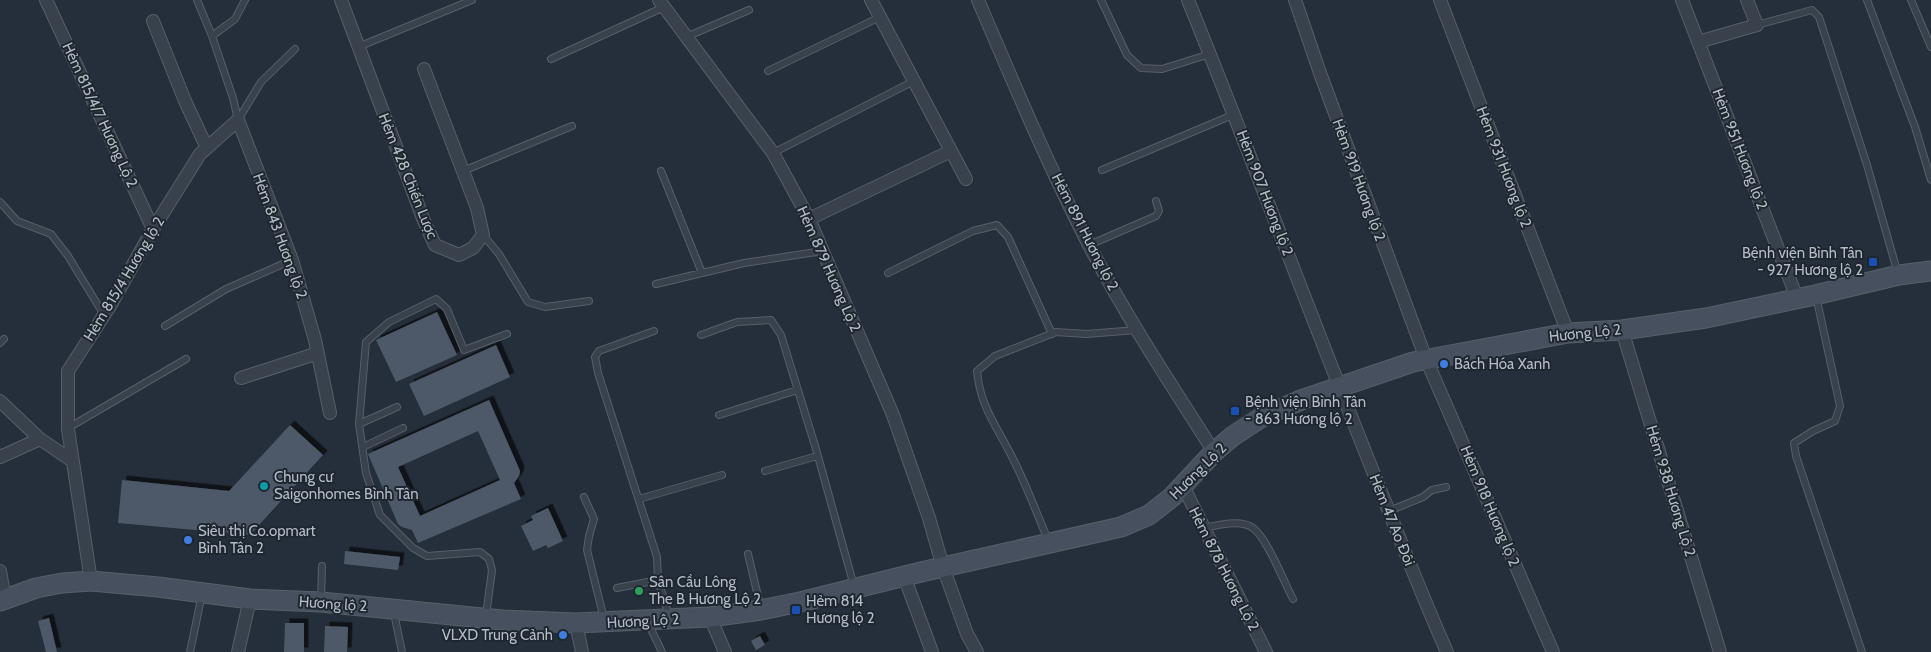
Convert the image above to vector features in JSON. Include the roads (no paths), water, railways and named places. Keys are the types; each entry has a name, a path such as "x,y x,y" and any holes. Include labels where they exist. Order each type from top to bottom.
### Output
{"main road":[{"name":"Hương Lộ 2","path":"576,623 670,620 762,610 1121,527 1149,515 1172,498 1214,452 1233,436 1262,417 1301,400 1426,359 1568,333 1622,330 1706,318 1898,275 1931,271"},
{"name":"Hương lộ 2","path":"91,581 158,587 250,599 321,602 486,618 576,623"},
{"path":"3,600 36,588 62,583 91,581"}],"street":[{"name":"Hẻm 815/4/7 Hương Lộ 2","path":"46,0 153,229"},
{"name":"Hẻm 428 Chiến Lược","path":"341,0 435,245 459,255 473,248 484,235"},
{"path":"871,0 966,179"},
{"name":"Hẻm 891 Hương lộ 2","path":"978,0 1016,91 1089,245 1137,330 1214,452"},
{"name":"Hẻm 907 Hương lộ 2","path":"1188,0 1235,114 1339,388"},
{"name":"Hẻm 919 Hương lộ 2","path":"1295,0 1323,83 1426,359"},
{"name":"Hẻm 931 Hương lộ 2","path":"1440,0 1568,333"},
{"name":"Hẻm 951 Hương lộ 2","path":"1682,0 1806,297"},
{"path":"1698,42 1757,25 1747,0"},
{"name":"Hẻm 879 Hương Lộ 2","path":"661,4 773,153 809,219 893,415 929,518 943,567 967,634 977,652"},
{"path":"153,20 185,101 208,148"},
{"path":"424,70 463,171 484,235"},
{"name":"Hẻm 815/4 Hương lộ 2","path":"91,581 71,460 68,429 68,371 104,315 153,229 200,154 238,120"},
{"name":"Hẻm 843 Hương lộ 2","path":"238,120 292,260 318,353 330,413"},
{"path":"809,219 951,151"},
{"name":"Hẻm 938 Hương Lộ 2","path":"1622,330 1720,652"},
{"path":"241,378 318,353"},
{"name":"Hẻm 918 Hương lộ 2","path":"1426,359 1553,652"},
{"name":"Hẻm 47 Ao Đôi","path":"1339,388 1447,652"},
{"path":"0,402 40,438 71,460"},
{"path":"0,457 40,438"},
{"name":"Hẻm 878 Hương Lộ 2","path":"1183,486 1266,652"},
{"path":"0,571 3,600"},
{"path":"904,576 932,652"},
{"path":"238,652 250,599"},
{"path":"710,617 725,652"},
{"path":"576,623 582,652"}],"lane":[{"path":"197,0 212,36 233,98 238,120"},
{"path":"212,36 235,19 245,0"},
{"path":"358,47 472,0"},
{"path":"1101,0 1127,56 1141,68 1162,69 1210,54"},
{"path":"1867,0 1915,127 1931,180"},
{"path":"1911,0 1931,47"},
{"path":"551,58 661,4"},
{"path":"686,37 749,10"},
{"path":"1757,25 1812,10 1819,16 1867,165 1898,275"},
{"path":"768,71 880,17"},
{"path":"238,120 262,82 295,49"},
{"path":"773,153 914,81"},
{"path":"1102,170 1235,114"},
{"path":"463,171 572,126"},
{"path":"661,171 702,273"},
{"path":"1089,245 1156,216 1159,211 1156,200"},
{"path":"0,202 17,221 51,234 68,256 104,315"},
{"path":"888,273 973,231 996,225 1008,237 1052,334"},
{"path":"484,235 499,254 528,302 545,307 589,301"},
{"path":"656,284 744,264 823,251"},
{"path":"165,326 226,289 292,260"},
{"path":"1806,297 1840,406 1835,421 1813,431 1794,443 1796,456 1862,652"},
{"path":"486,618 492,570 488,559 480,552 428,556 413,548 380,515 366,473 359,424 366,342 389,322 436,299 447,309 464,350 507,334"},
{"path":"701,335 737,322 771,320 780,335 855,589"},
{"path":"1050,542 1010,453 992,421 979,389 977,370 996,356 1056,332 1086,334 1137,330"},
{"path":"654,331 600,351 595,357 598,373 657,556 658,580 670,620"},
{"path":"68,429 186,359"},
{"path":"719,415 797,390"},
{"path":"359,424 397,407"},
{"path":"363,447 403,428"},
{"path":"765,471 817,456"},
{"path":"639,499 722,474"},
{"path":"1388,511 1423,497 1432,490 1446,487"},
{"path":"584,497 594,519 587,550 605,623"},
{"path":"1204,528 1222,523 1252,527 1261,536 1293,599"},
{"path":"748,554 762,610"},
{"path":"321,602 322,566"},
{"path":"617,588 658,580"},
{"path":"190,652 202,593"},
{"path":"393,609 402,652"},
{"path":"647,620 662,652"}],"place":[{"name":"Bệnh viện Bình Tân - 927 Hương lộ 2","path":"1873,262"},
{"name":"Bách Hóa Xanh","path":"1444,364"},
{"name":"Bệnh viện Bình Tân - 863 Hương lộ 2","path":"1235,411"},
{"name":"Chung cư Saigonhomes Bình Tân","path":"264,486"},
{"name":"Siêu thị Co.opmart Bình Tân 2","path":"188,540"},
{"name":"Sân Cầu Lông The B Hương Lộ 2","path":"639,591"},
{"name":"Hẻm 814 Hương lộ 2","path":"796,610"},
{"name":"VLXD Trung Cảnh","path":"563,635"}]}
